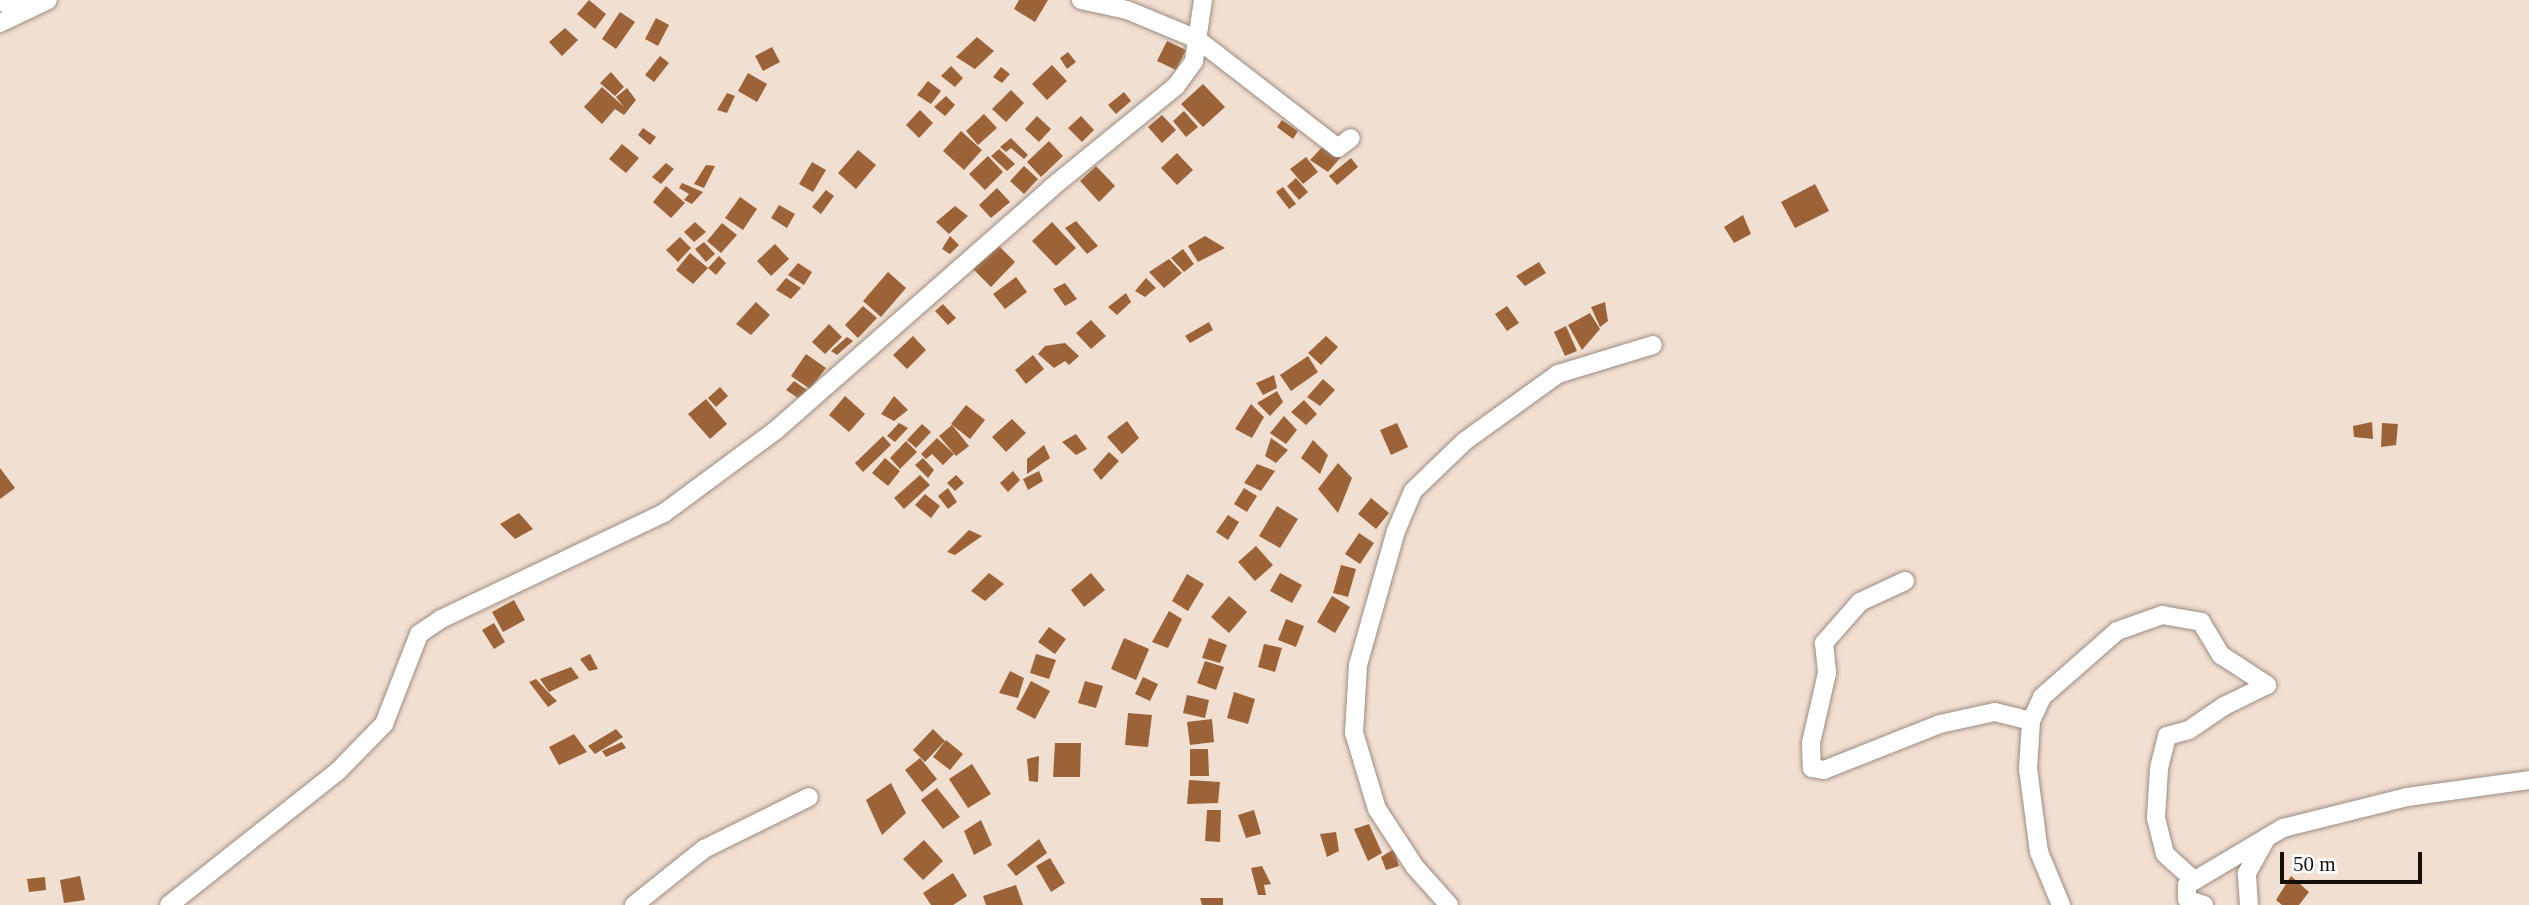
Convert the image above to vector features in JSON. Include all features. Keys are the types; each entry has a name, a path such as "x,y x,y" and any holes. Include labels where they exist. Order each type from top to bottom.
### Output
{"street":[{"path":"0,23 48,0"},
{"path":"1081,0 1127,10 1197,38 1338,148 1351,138"},
{"path":"169,905 338,771 384,724 419,634 441,619 664,513 776,430 1051,188 1176,86 1194,61 1203,0"},
{"path":"0,2 29,9"},
{"path":"1449,905 1415,867 1377,809 1354,733 1358,665 1396,531 1413,491 1475,433 1558,374 1653,345"},
{"path":"1905,581 1860,602 1824,643 1828,673 1811,743 1812,768 1824,770 1940,724 1995,712 2031,721"},
{"path":"2061,905 2039,852 2028,769 2031,721 2042,696 2117,631 2162,615 2201,622 2221,656 2267,685 2224,706 2189,730 2167,736 2159,769 2156,818 2165,854 2194,880"},
{"path":"2190,903 2187,885 2283,828 2407,797 2529,780"},
{"path":"634,905 704,849 809,797"},
{"path":"2249,905 2247,873 2267,836"}],"building":[{"path":"589,0 606,14 595,29 577,14"},
{"path":"1019,0 1048,0 1035,22 1014,9"},
{"path":"620,12 635,22 616,49 602,39"},
{"path":"656,18 669,25 658,46 645,39"},
{"path":"565,28 578,40 562,56 549,42"},
{"path":"977,37 994,51 975,69 956,57"},
{"path":"1167,41 1186,50 1176,70 1157,61"},
{"path":"772,47 780,62 763,71 755,56"},
{"path":"1068,52 1076,62 1067,69 1060,58"},
{"path":"660,56 669,63 654,82 645,75"},
{"path":"1052,65 1067,81 1047,100 1032,84"},
{"path":"951,66 963,78 955,87 941,76"},
{"path":"1001,67 1010,74 1002,83 993,77"},
{"path":"611,72 624,87 615,96 600,83"},
{"path":"748,73 767,84 757,102 738,91"},
{"path":"928,81 941,91 931,104 917,95"},
{"path":"1203,84 1225,107 1203,127 1181,104"},
{"path":"602,87 624,107 616,97 627,88 636,100 624,115 615,109 602,124 584,107"},
{"path":"1011,90 1024,103 1006,122 992,109"},
{"path":"1124,92 1131,101 1116,114 1108,105"},
{"path":"727,93 735,96 727,113 717,110"},
{"path":"946,96 955,105 945,116 934,107"},
{"path":"920,110 933,123 919,138 906,125"},
{"path":"1184,111 1198,127 1186,137 1173,121"},
{"path":"984,114 997,128 978,145 966,131"},
{"path":"1162,115 1176,130 1162,143 1148,127"},
{"path":"1037,116 1051,129 1039,142 1025,129"},
{"path":"1081,116 1094,130 1082,142 1068,128"},
{"path":"1282,120 1298,131 1293,139 1277,127"},
{"path":"643,128 656,137 650,145 638,135"},
{"path":"961,131 982,150 964,170 943,151"},
{"path":"1011,138 1028,155 1024,159 1011,148 1006,152 1000,147"},
{"path":"1049,141 1063,156 1041,177 1027,162"},
{"path":"1328,141 1341,157 1328,172 1310,160"},
{"path":"622,144 639,158 626,173 609,159"},
{"path":"999,149 1015,164 1007,171 991,156"},
{"path":"858,150 876,165 856,189 838,173"},
{"path":"1177,153 1193,170 1177,185 1161,168"},
{"path":"988,156 1003,172 985,190 969,174"},
{"path":"1306,157 1318,172 1303,184 1290,169"},
{"path":"1351,158 1358,167 1337,185 1329,176"},
{"path":"812,162 826,170 813,192 799,184"},
{"path":"666,163 674,169 661,184 652,177"},
{"path":"706,165 715,166 704,188 694,184"},
{"path":"1024,166 1038,179 1024,194 1010,181"},
{"path":"1096,166 1115,186 1099,202 1080,181"},
{"path":"1296,178 1308,192 1299,200 1287,186"},
{"path":"682,183 703,192 692,204 684,200 689,194 679,188"},
{"path":"1815,184 1829,211 1795,228 1781,202"},
{"path":"666,186 685,203 671,218 653,202"},
{"path":"1283,187 1296,204 1289,209 1276,192"},
{"path":"997,188 1010,202 991,218 979,205"},
{"path":"826,190 834,196 821,214 812,207"},
{"path":"740,197 757,209 743,230 725,218"},
{"path":"779,205 795,214 787,228 771,218"},
{"path":"955,206 968,216 949,234 936,222"},
{"path":"1743,215 1751,234 1734,243 1724,227"},
{"path":"1076,221 1098,246 1087,254 1065,228"},
{"path":"695,222 706,232 694,242 684,232"},
{"path":"1052,222 1076,248 1056,266 1032,241"},
{"path":"722,223 737,235 721,253 707,241"},
{"path":"950,236 959,245 950,254 942,249"},
{"path":"1205,236 1225,248 1198,262 1188,246"},
{"path":"680,237 691,248 678,262 666,250"},
{"path":"704,242 715,254 706,262 695,249"},
{"path":"775,244 789,259 771,276 757,261"},
{"path":"997,244 1015,262 991,287 973,269"},
{"path":"1183,249 1194,264 1184,272 1171,258"},
{"path":"690,253 708,268 693,284 676,270"},
{"path":"719,256 726,263 716,275 708,268"},
{"path":"1169,259 1182,273 1164,288 1149,272"},
{"path":"1539,262 1546,273 1525,286 1516,276"},
{"path":"798,263 812,272 804,285 788,275"},
{"path":"888,272 906,288 881,317 863,301"},
{"path":"1016,277 1027,292 1005,309 993,294"},
{"path":"786,278 801,288 791,299 776,290"},
{"path":"1146,278 1156,288 1145,297 1135,291"},
{"path":"1065,283 1077,299 1065,306 1053,289"},
{"path":"1126,293 1131,302 1117,315 1108,307"},
{"path":"756,302 770,315 751,335 736,324"},
{"path":"1605,302 1608,321 1600,327 1591,307"},
{"path":"943,304 956,318 948,325 935,311"},
{"path":"863,306 877,318 858,338 845,325"},
{"path":"1507,306 1519,323 1507,331 1495,314"},
{"path":"1590,313 1600,329 1582,350 1568,325"},
{"path":"1091,320 1106,336 1091,349 1076,333"},
{"path":"1209,322 1213,330 1190,343 1185,336"},
{"path":"829,324 842,337 825,354 812,342"},
{"path":"1566,326 1577,351 1565,356 1554,332"},
{"path":"913,336 926,350 907,369 893,355"},
{"path":"1326,336 1338,347 1321,365 1308,353"},
{"path":"847,337 853,341 837,355 831,351"},
{"path":"1065,343 1079,356 1069,365 1065,361 1054,368 1038,354 1045,346"},
{"path":"806,354 826,368 810,389 791,376"},
{"path":"1033,355 1044,369 1026,384 1015,370"},
{"path":"1308,356 1318,372 1291,391 1280,375"},
{"path":"1274,375 1277,388 1263,395 1256,383"},
{"path":"1323,379 1335,390 1320,406 1307,397"},
{"path":"794,381 807,390 798,398 786,390"},
{"path":"720,387 728,396 716,407 708,398"},
{"path":"1277,391 1283,402 1270,416 1257,403"},
{"path":"845,396 865,414 849,432 829,415"},
{"path":"894,396 908,410 894,421 881,414"},
{"path":"706,399 727,424 710,439 688,414"},
{"path":"1304,400 1317,414 1306,425 1291,412"},
{"path":"1251,404 1264,417 1252,438 1235,429"},
{"path":"966,405 985,420 970,439 951,424"},
{"path":"1284,416 1297,430 1286,444 1270,433"},
{"path":"1012,419 1026,433 1006,452 992,437"},
{"path":"1127,421 1139,438 1122,454 1107,437"},
{"path":"2372,422 2373,439 2354,437 2353,426"},
{"path":"899,423 908,428 895,442 887,436"},
{"path":"1397,423 1408,447 1391,455 1380,430"},
{"path":"2382,423 2398,424 2396,445 2381,447"},
{"path":"922,424 931,432 916,448 907,440"},
{"path":"952,425 969,446 956,456 939,436"},
{"path":"1076,434 1087,449 1076,455 1062,442"},
{"path":"883,436 891,445 863,472 855,463"},
{"path":"937,438 954,454 943,465 932,454 926,459 921,454"},
{"path":"1271,438 1288,450 1276,463 1265,456"},
{"path":"1313,440 1328,455 1320,474 1301,458"},
{"path":"906,441 917,452 900,469 890,458"},
{"path":"1044,445 1050,458 1027,474 1027,459"},
{"path":"1109,452 1119,461 1101,480 1093,470"},
{"path":"885,458 900,471 888,486 872,473"},
{"path":"923,458 934,470 928,478 915,465"},
{"path":"1338,463 1352,478 1338,513 1318,489"},
{"path":"1257,464 1275,471 1261,491 1244,483"},
{"path":"0,468 15,488 0,499"},
{"path":"1013,471 1020,480 1008,492 1000,483"},
{"path":"1039,471 1043,481 1028,490 1023,479"},
{"path":"920,475 930,485 904,509 894,498"},
{"path":"956,475 964,483 955,491 947,483"},
{"path":"948,488 957,502 948,509 938,496"},
{"path":"1244,488 1257,496 1247,512 1234,504"},
{"path":"925,494 940,506 931,518 915,505"},
{"path":"1371,498 1389,513 1376,529 1358,514"},
{"path":"1277,506 1298,519 1280,548 1259,536"},
{"path":"519,513 533,529 515,539 500,524"},
{"path":"1228,515 1239,522 1228,540 1216,532"},
{"path":"969,530 982,536 955,555 947,552"},
{"path":"1359,533 1374,543 1360,564 1345,554"},
{"path":"1256,546 1273,565 1255,581 1238,562"},
{"path":"1341,565 1356,569 1348,597 1333,593"},
{"path":"989,573 1004,584 985,601 971,591"},
{"path":"1091,573 1105,590 1084,607 1071,590"},
{"path":"1280,573 1302,585 1292,603 1270,591"},
{"path":"1187,574 1204,584 1188,611 1172,601"},
{"path":"1229,596 1247,612 1229,633 1211,617"},
{"path":"1332,596 1350,607 1335,633 1317,622"},
{"path":"514,600 525,620 503,632 492,612"},
{"path":"1169,611 1182,619 1168,648 1152,642"},
{"path":"1286,619 1304,626 1296,647 1278,640"},
{"path":"494,623 505,642 494,649 482,630"},
{"path":"1049,627 1066,639 1055,654 1038,642"},
{"path":"1124,638 1149,649 1136,680 1111,669"},
{"path":"1209,638 1227,645 1220,663 1202,658"},
{"path":"1264,644 1282,648 1275,672 1258,667"},
{"path":"590,654 598,669 589,671 580,659"},
{"path":"1036,654 1056,660 1049,679 1030,673"},
{"path":"1205,661 1224,667 1216,690 1197,683"},
{"path":"571,667 579,678 549,692 540,679"},
{"path":"1010,671 1024,678 1018,698 999,693"},
{"path":"1143,677 1158,684 1150,701 1135,694"},
{"path":"536,679 557,701 548,707 529,682"},
{"path":"1031,681 1050,691 1035,719 1016,709"},
{"path":"1085,681 1103,686 1096,708 1078,703"},
{"path":"1234,692 1255,699 1248,724 1227,718"},
{"path":"1187,695 1209,700 1205,718 1183,713"},
{"path":"1128,713 1152,715 1148,747 1125,745"},
{"path":"1212,719 1214,742 1190,745 1187,722"},
{"path":"616,729 623,737 595,754 588,746"},
{"path":"933,729 945,741 925,762 913,750"},
{"path":"574,734 587,752 559,765 549,747"},
{"path":"946,740 963,754 950,770 933,757"},
{"path":"622,742 626,748 606,757 602,751"},
{"path":"1055,743 1081,743 1080,777 1053,777"},
{"path":"1190,749 1208,749 1209,776 1190,776"},
{"path":"1039,756 1038,782 1029,781 1027,759"},
{"path":"920,758 937,779 922,792 905,770"},
{"path":"972,764 991,794 968,808 949,779"},
{"path":"1189,780 1220,782 1218,803 1187,804"},
{"path":"891,783 906,813 882,835 866,800"},
{"path":"937,788 960,817 943,829 921,800"},
{"path":"1207,810 1221,810 1220,842 1205,841"},
{"path":"1254,810 1261,834 1246,838 1238,815"},
{"path":"981,820 992,845 974,855 964,831"},
{"path":"1369,824 1382,853 1368,861 1354,829"},
{"path":"1336,832 1339,851 1327,857 1320,834"},
{"path":"1039,839 1047,853 1016,876 1007,865"},
{"path":"924,840 943,861 923,880 903,859"},
{"path":"1394,849 1399,866 1386,870 1381,857"},
{"path":"1050,858 1065,883 1051,892 1036,866"},
{"path":"1262,866 1271,884 1264,885 1266,895 1258,895 1251,868"},
{"path":"953,873 967,896 953,905 931,905 923,893"},
{"path":"80,876 85,900 64,903 60,880"},
{"path":"2291,876 2309,892 2299,905 2282,905 2276,900"},
{"path":"45,877 46,890 29,892 27,879"},
{"path":"1016,885 1023,905 986,905 983,896"},
{"path":"1200,898 1223,898 1223,905 1202,905"}]}
